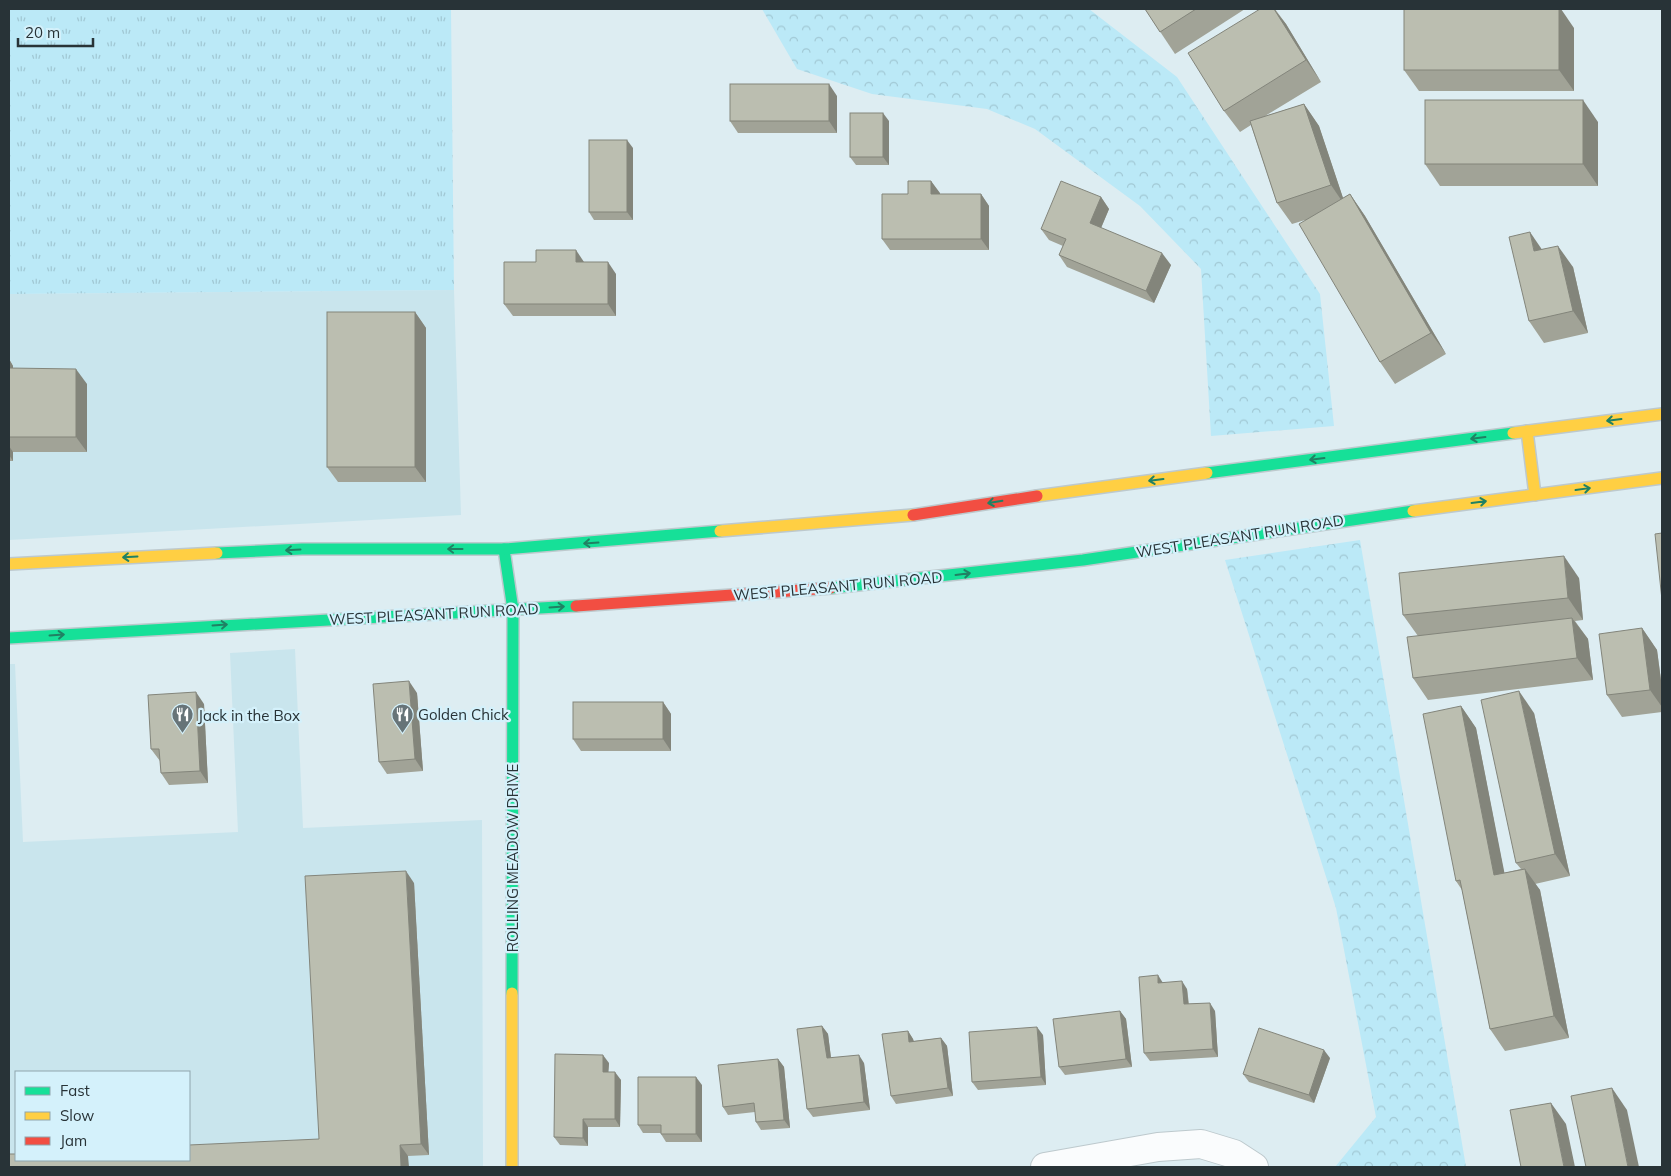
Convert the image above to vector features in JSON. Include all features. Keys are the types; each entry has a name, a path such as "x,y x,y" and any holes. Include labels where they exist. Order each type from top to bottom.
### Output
{"main road":[{"path":"9,564 302,549 504,549 639,540 817,521 911,515 1063,492 1662,414"},
{"path":"1527,431 1535,495"},
{"name":"WEST PLEASANT RUN ROAD","path":"9,638 513,610 873,585 1083,560 1375,516 1662,478"},
{"name":"ROLLING MEADOW DRIVE","path":"504,549 513,610 512,1167"}],"street":[{"path":"1045,1167 1158,1147 1201,1144 1234,1154 1254,1167"}],"shaded area":[{"path":"454,290 461,515 9,540 9,294"},
{"path":"295,649 303,828 482,820 483,1167 9,1167 9,664 15,664 23,842 238,832 230,653"}],"green space":[{"path":"9,9 451,9 454,290 9,294"},
{"path":"762,9 1089,9 1177,77 1320,294 1334,426 1211,436 1201,269 1140,206 1035,129 987,109 872,94 797,69"},
{"path":"1360,540 1466,1167 1335,1167 1376,1117 1336,908 1225,560"}],"building":[{"path":"1145,9 1196,9 1160,32"},
{"path":"1260,9 1274,9 1306,60 1224,111 1188,53"},
{"path":"1404,9 1559,9 1559,70 1404,70"},
{"path":"730,84 829,84 829,121 730,121"},
{"path":"1425,100 1583,100 1583,164 1425,164"},
{"path":"1304,104 1331,185 1277,203 1250,121"},
{"path":"850,113 883,113 883,157 850,157"},
{"path":"589,140 627,140 627,212 589,212"},
{"path":"908,181 931,181 931,194 981,194 981,239 882,239 882,194 908,194"},
{"path":"1061,181 1101,197 1090,223 1162,253 1146,291 1059,255 1066,239 1041,229"},
{"path":"1350,194 1431,333 1380,362 1299,224"},
{"path":"1530,232 1534,251 1558,246 1573,311 1529,321 1509,237"},
{"path":"536,250 576,250 576,262 608,262 608,304 504,304 504,262 536,262"},
{"path":"327,312 415,312 415,467 327,467"},
{"path":"9,368 76,369 76,437 9,437"},
{"path":"1662,533 1662,600 1655,534"},
{"path":"1564,556 1568,598 1403,615 1399,573"},
{"path":"1572,618 1577,658 1413,678 1407,637"},
{"path":"1642,628 1650,690 1607,695 1599,634"},
{"name":"Golden Chick","path":"409,681 415,759 379,762 373,684"},
{"path":"1519,691 1555,854 1516,863 1481,700"},
{"name":"Jack in the Box","path":"196,692 200,771 161,773 159,749 151,749 148,695"},
{"path":"573,702 663,702 663,739 573,739"},
{"path":"1461,706 1494,875 1525,869 1554,1016 1490,1029 1460,880 1456,881 1423,714"},
{"path":"406,871 421,1144 400,1145 401,1167 9,1167 9,1154 15,1154 15,1161 190,1161 190,1145 319,1139 305,876"},
{"path":"1158,975 1158,983 1182,981 1184,1004 1210,1003 1213,1049 1144,1053 1139,977"},
{"path":"1120,1011 1126,1059 1059,1067 1053,1019"},
{"path":"822,1026 827,1058 859,1055 864,1102 807,1109 797,1029"},
{"path":"1037,1027 1041,1077 972,1082 969,1032"},
{"path":"1259,1028 1324,1050 1309,1095 1243,1074"},
{"path":"908,1031 909,1042 941,1038 948,1088 891,1096 882,1034"},
{"path":"555,1054 603,1055 603,1072 615,1072 615,1119 583,1119 583,1138 554,1137"},
{"path":"778,1059 784,1120 756,1122 754,1103 723,1107 718,1065"},
{"path":"638,1077 696,1077 696,1134 661,1134 661,1125 638,1125"},
{"path":"1612,1088 1628,1167 1586,1167 1571,1096"},
{"path":"1551,1103 1564,1167 1521,1167 1510,1110"}],"traffic: fast":[{"path":"1207,473 1513,433"},
{"path":"831,588 1083,560 1413,511"},
{"path":"217,553 302,549 504,549 720,531"},
{"path":"504,549 513,610 512,993"},
{"path":"9,638 576,606"}],"traffic: slow":[{"path":"1513,433 1662,414"},
{"path":"1527,431 1535,495"},
{"path":"1037,496 1207,473"},
{"path":"1413,511 1662,478"},
{"path":"720,531 913,515"},
{"path":"9,564 217,553"},
{"path":"512,993 512,1167"}],"traffic: jam":[{"path":"913,515 1037,496"},
{"path":"576,606 831,588"}],"place":[{"name":"Golden Chick","path":"402,733"},
{"name":"Jack in the Box","path":"182,734"}]}
